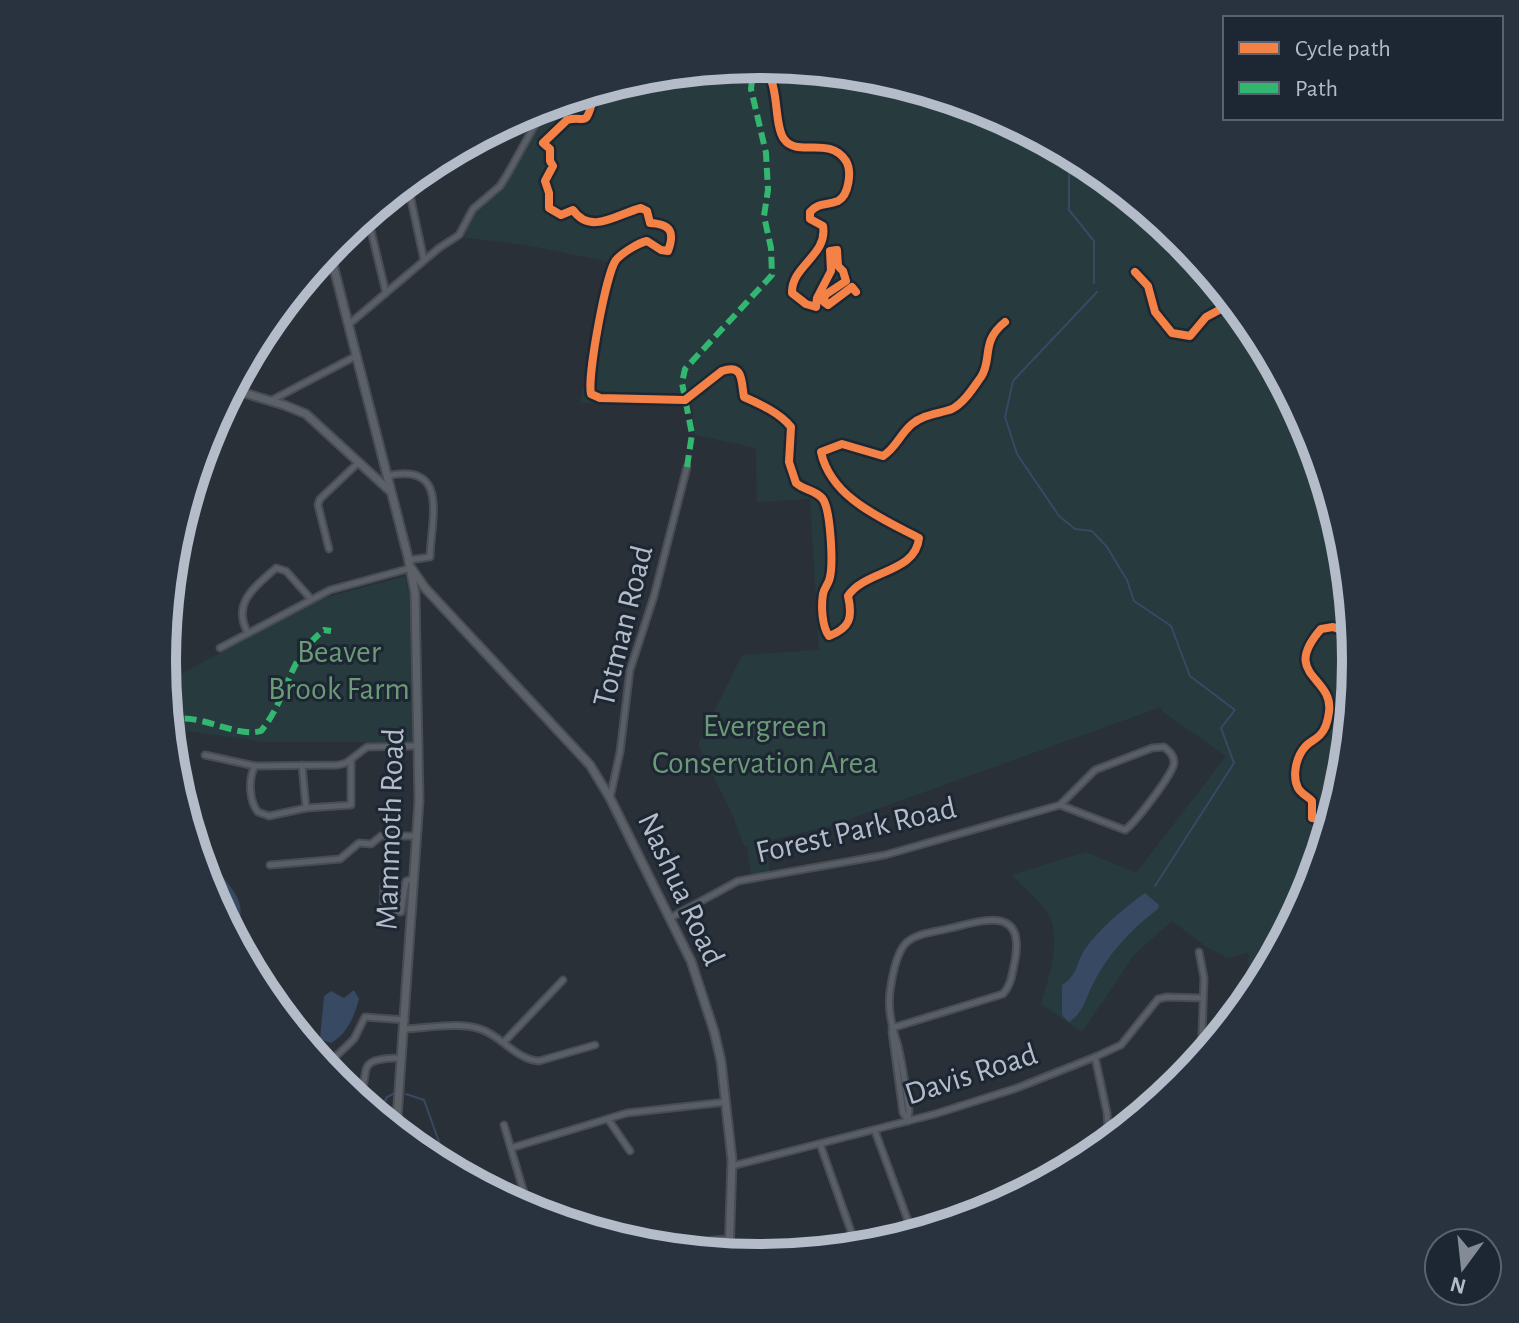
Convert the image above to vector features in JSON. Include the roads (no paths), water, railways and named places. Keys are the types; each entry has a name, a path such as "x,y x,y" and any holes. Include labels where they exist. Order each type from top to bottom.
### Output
{"main road":[{"name":"Mammoth Road","path":"333,264 415,593 417,836 397,1118"},
{"path":"242,392 306,414 391,492"},
{"path":"375,477 384,465"},
{"name":"Nashua Road","path":"410,564 425,588 574,747 601,781 691,961 721,1061 732,1166 729,1244"}],"street":[{"path":"348,325 459,235 480,201 500,186 536,122"},
{"path":"410,195 424,261"},
{"path":"370,227 386,293"},
{"path":"271,401 356,356"},
{"path":"329,549 318,505 320,499 359,462"},
{"name":"Totman Road","path":"610,798 633,658 654,596 687,467"},
{"path":"220,648 330,590 430,557 434,496 426,482 417,476 407,472 387,476"},
{"path":"248,633 242,620 243,602 247,594 276,568 286,571 311,599"},
{"path":"205,755 255,766 338,765 351,760 367,747 418,746"},
{"name":"Forest Park Road","path":"670,918 738,881 885,855 1060,805 1086,778 1107,763 1158,746 1173,756 1174,763 1169,775 1125,830 1060,805"},
{"path":"255,766 251,784 252,803 258,812 269,816 306,808 351,805 351,760"},
{"path":"302,765 306,808"},
{"path":"270,865 340,859 359,843 371,844 381,836 417,836"},
{"path":"384,885 383,910 401,912 406,881 414,879"},
{"path":"892,1030 1004,993 1011,981 1017,948 1017,938 1012,929 1001,921 988,920 921,935 909,941 901,951 890,985 889,1009 903,1113 908,1121"},
{"path":"1199,952 1203,963 1202,1042"},
{"path":"504,1042 563,980"},
{"name":"Davis Road","path":"732,1166 875,1131 992,1096 1121,1045 1158,999 1203,998"},
{"path":"333,1059 354,1039 365,1017 405,1024 480,1028 530,1060 539,1061 595,1045"},
{"path":"1095,1057 1108,1129"},
{"path":"361,1087 369,1065 380,1058 403,1058"},
{"path":"511,1148 637,1111 726,1102"},
{"path":"608,1119 630,1151"},
{"path":"504,1125 525,1196"},
{"path":"875,1131 910,1225"},
{"path":"820,1144 853,1237"},
{"path":"697,1241 729,1239"}],"water":[{"path":"208,851 237,897 241,914 239,925"},
{"path":"1145,893 1159,905 1158,909 1112,953 1081,1010 1069,1022 1062,1015 1062,985 1074,973 1085,949 1098,934"},
{"path":"354,990 359,999 346,1030 331,1043 320,1039 324,996 331,991 344,998"}],"waterway":[{"path":"1068,166 1069,210 1094,241 1094,283"},
{"path":"1097,292 1013,381 1005,417 1017,454 1059,516 1075,529 1092,531 1107,547 1127,580 1134,601 1171,626 1190,676 1235,710 1221,728 1234,763 1155,886"},
{"path":"382,1106 387,1097 395,1093"},
{"path":"406,1094 424,1100 439,1149"}],"park label":[{"name":"Beaver Brook Farm","path":"339,670"},
{"name":"Evergreen Conservation Area","path":"765,744"}]}
